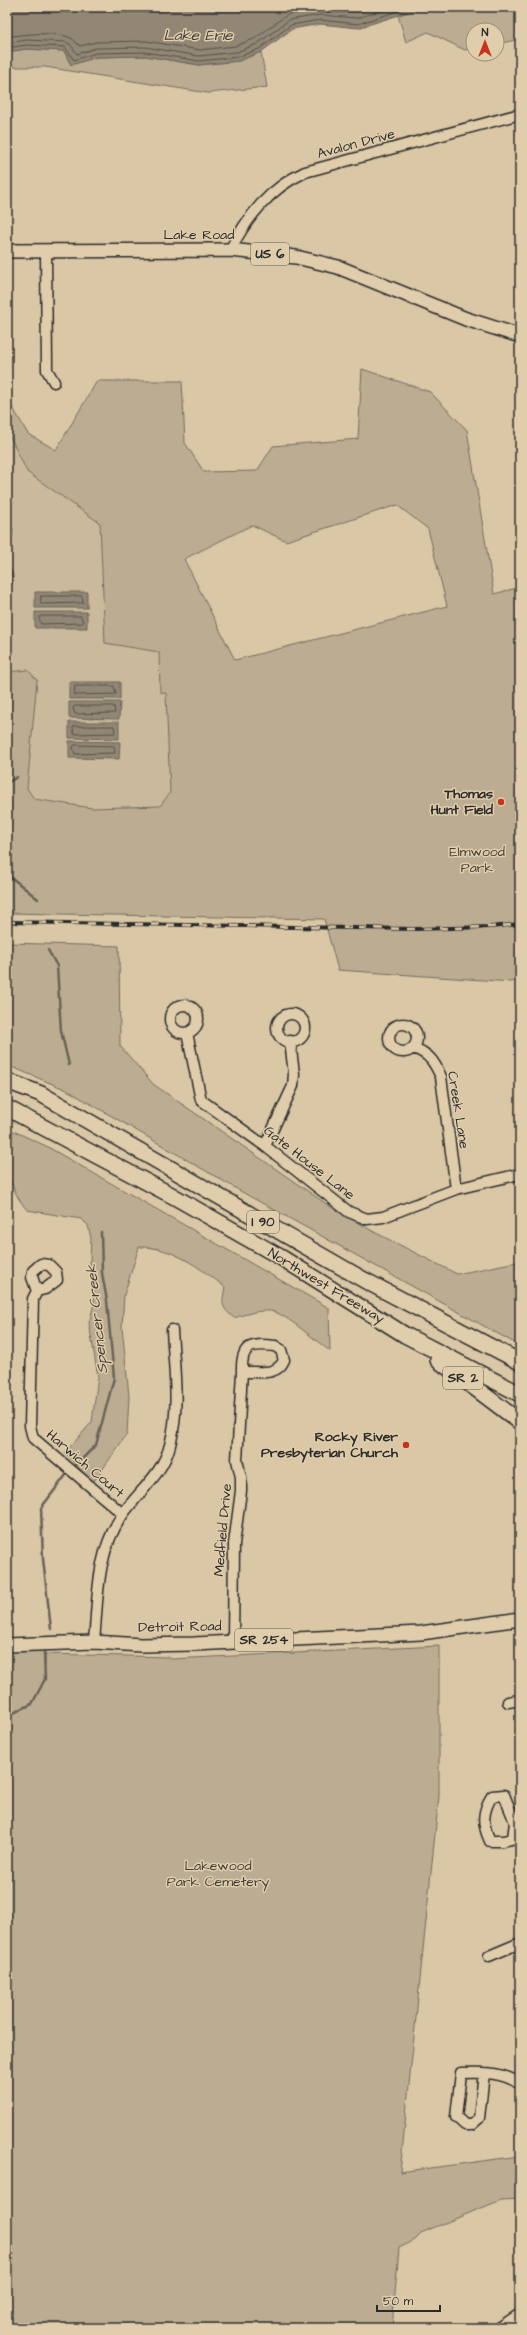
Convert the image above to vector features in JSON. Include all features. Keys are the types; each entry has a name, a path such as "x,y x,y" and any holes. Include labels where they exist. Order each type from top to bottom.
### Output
{"highway":[{"name":"Northwest Freeway","path":"7,1081 41,1094 364,1280 520,1362"},
{"name":"Northwest Freeway","path":"7,1108 173,1196 299,1268 405,1335 520,1394"},
{"name":"SR 2","path":"405,1335 520,1422"}],"main road":[{"name":"Lake Road","path":"7,251 230,250 296,257 338,267 466,319 520,336"},
{"name":"Detroit Road","path":"7,1644 94,1642 141,1645 421,1633 520,1619"}],"street":[{"name":"Avalon Drive","path":"230,250 249,220 268,195 288,180 305,172 520,114"},
{"path":"46,251 47,370 54,382"},
{"name":"Gate House Lane","path":"187,1033 201,1100 265,1146 349,1212 367,1219 383,1217 456,1189 520,1174"},
{"path":"265,1146 293,1086 294,1074 290,1041"},
{"name":"Creek Lane","path":"413,1048 422,1050 434,1061 441,1077 456,1189"},
{"name":"Harwich Court","path":"37,1291 33,1299 30,1426 33,1438 123,1514"},
{"path":"94,1642 100,1567 107,1542 123,1514 154,1479 170,1446 176,1411 172,1330"},
{"name":"Medfield Drive","path":"233,1642 234,1544 241,1491 241,1477 237,1460 242,1372"},
{"path":"508,1702 520,1700"},
{"path":"504,1795 515,1822 517,1838 503,1841 490,1841 483,1828 484,1808 492,1796 504,1795"},
{"path":"489,1956 520,1943"},
{"path":"484,2072 479,2118 471,2124 465,2125 456,2117 461,2073 484,2072 509,2076 520,2084"},
{"path":"499,2328 520,2314"}],"shaded area":[{"path":"7,430 27,472 100,523 105,643 159,652 160,692 166,693 170,793 160,806 92,808 34,799 27,788 37,680 28,670 7,672"}],"green space":[{"path":"424,7 520,7 520,39 505,42 505,22 465,22 465,50 428,32 406,42 398,15"},
{"path":"26,49 64,51 71,65 97,57 145,56 199,65 239,61 261,52 267,87 208,93 45,67 7,67 7,52"},
{"name":"Elmwood Park","path":"362,369 430,392 467,430 494,594 520,587 520,978 512,982 338,970 324,919 7,913 7,672 28,670 37,680 27,788 34,799 92,808 160,806 170,793 166,693 160,692 159,652 105,643 100,523 27,472 7,430 7,398 28,434 56,450 97,381 182,381 185,443 204,472 257,471 273,446 358,439","holes":["397,505 428,529 447,606 235,660 184,559 252,525 286,541"]},
{"path":"7,943 119,946 120,1046 153,1084 332,1208 376,1233 457,1274 516,1262 520,1285 520,1346 242,1192 67,1090 7,1065"},
{"path":"7,1128 46,1146 329,1308 330,1351 292,1322 277,1313 271,1311 261,1311 234,1318 226,1310 223,1304 225,1287 196,1266 174,1254 163,1250 139,1247 124,1295 122,1327 129,1396 127,1434 95,1480 90,1480 65,1453 92,1422 98,1377 89,1323 94,1304 94,1287 90,1261 91,1238 88,1225 81,1219 27,1210 14,1190 8,1171"},
{"name":"Lakewood Park Cemetery","path":"439,1646 439,1795 400,2172 520,2156 520,2199 501,2200 423,2232 415,2240 399,2248 392,2328 7,2328 7,1651 45,1649 45,1654 168,1657 172,1659"}],"water":[{"name":"Lake Erie","path":"7,7 424,7 358,28 320,24 292,29 261,52 239,61 199,65 145,56 97,57 71,65 64,51 26,49 7,52"},
{"path":"7,518 13,530 11,541 7,545"},
{"path":"7,565 12,571 13,582 7,592"},
{"path":"35,592 87,592 87,608 35,608"},
{"path":"35,612 87,612 87,628 35,628"},
{"path":"69,682 120,682 120,699 69,699"},
{"path":"69,702 120,702 119,719 69,718"},
{"path":"69,722 119,722 119,739 69,738"},
{"path":"69,741 120,742 119,759 69,758"}],"waterway":[{"name":"Spencer Creek","path":"7,783 17,777"},
{"name":"Spencer Creek","path":"7,874 38,899"},
{"name":"Spencer Creek","path":"48,950 57,966 61,1031 69,1065"},
{"name":"Spencer Creek","path":"76,1465 96,1445 114,1378 107,1301 102,1273 101,1232"},
{"name":"Spencer Creek","path":"51,1629 43,1559 41,1508 66,1475"},
{"name":"Spencer Creek","path":"7,1716 32,1704 45,1679 44,1653"}],"railway":[{"path":"7,922 414,929 490,927 520,924"}],"place":[{"name":"Thomas Hunt Field","path":"501,802"},
{"name":"Rocky River Presbyterian Church","path":"406,1445"}]}
